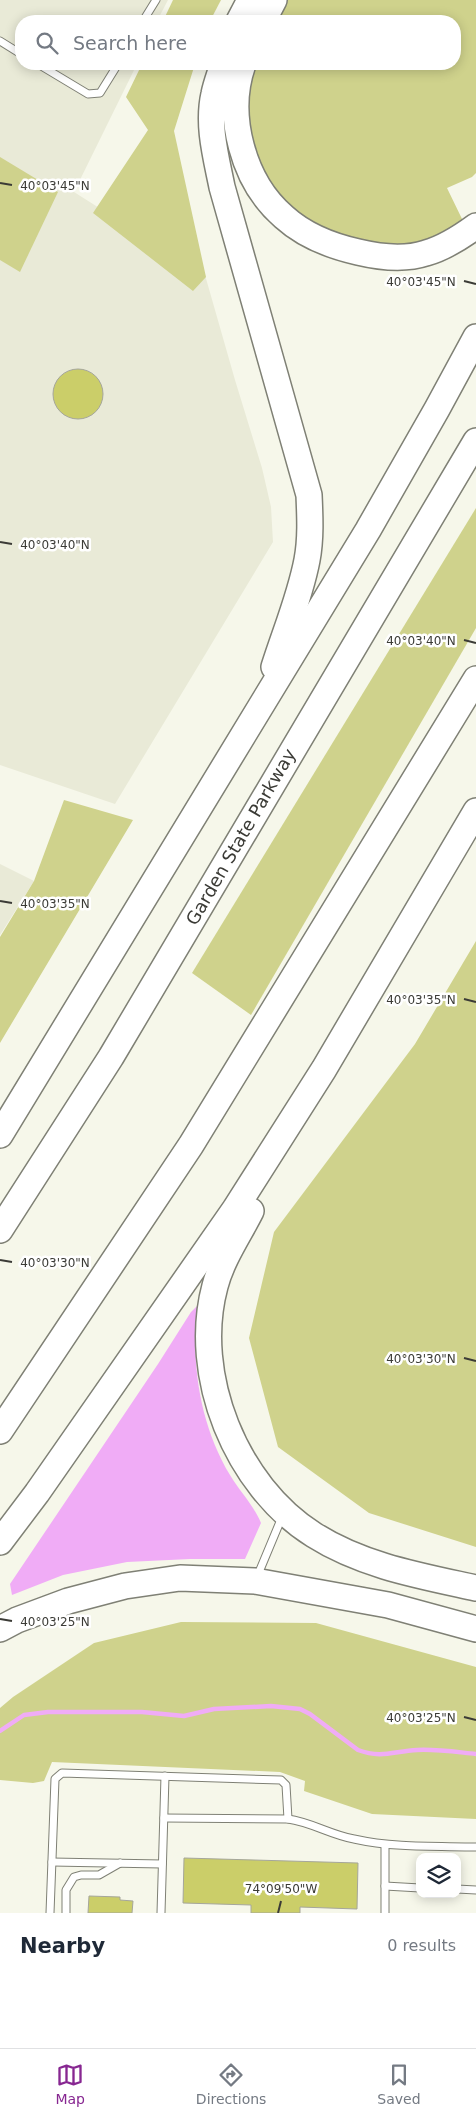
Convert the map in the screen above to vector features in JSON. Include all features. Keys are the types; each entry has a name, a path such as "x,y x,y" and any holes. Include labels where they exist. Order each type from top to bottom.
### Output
{"highway":[{"path":"242,15 250,0"},
{"path":"266,15 274,0"},
{"path":"221,70 214,94 212,125 215,155 222,187 309,495 310,528 305,568 298,597 261,708"},
{"path":"242,70 236,93 237,116 239,138 248,166 261,191 272,205 284,217 308,234 338,248 394,257 425,254 444,246 476,226"},
{"path":"0,1135 368,530 476,337"},
{"name":"Garden State Parkway","path":"0,1230 111,1056 476,441"},
{"path":"0,1431 191,1145 476,679"},
{"path":"0,1542 37,1493 235,1209 324,1068 476,811"},
{"path":"324,1068 223,1263 215,1285 208,1320 213,1382 225,1421 242,1459 259,1483 284,1512 314,1535 383,1566 476,1588"},
{"path":"0,1629 17,1620 68,1601 125,1586 180,1578 255,1582 388,1605 476,1629"}],"lane":[{"path":"147,15 156,0"},
{"path":"0,41 15,50"},
{"path":"48,70 88,94 100,94 114,70"},
{"path":"255,1582 284,1512"},
{"path":"50,1913 55,1779 62,1773 281,1780 286,1785 288,1819"},
{"path":"161,1913 165,1776"},
{"path":"164,1818 288,1819 301,1821 352,1839 385,1845 476,1846"},
{"path":"385,1845 385,1913"},
{"path":"52,1862 162,1864"},
{"path":"66,1913 66,1890 74,1877 81,1874 99,1875 120,1863"},
{"path":"385,1886 416,1888"},
{"path":"461,1889 476,1890"}],"shaded area":[{"path":"0,0 168,0 160,15 15,15 15,70 134,70 74,192 205,275 262,468 271,507 273,542 115,804 0,765"},
{"path":"0,864 34,881 0,935"},
{"path":"198,1305 195,1349 197,1371 200,1393 211,1435 230,1475 261,1523 245,1559 127,1562 63,1575 12,1595 10,1584 191,1312"}],"green space":[{"path":"173,0 221,0 213,15 166,15"},
{"path":"286,0 476,0 476,173 472,177 447,188 463,221 444,234 422,242 391,247 331,237 282,203 253,154 246,99 253,70 461,70 461,15 278,15"},
{"path":"139,70 193,70 174,131 206,277 193,291 93,213 148,130 126,97"},
{"path":"0,157 58,192 20,272 0,260"},
{"path":"476,508 476,628 251,1015 192,973"},
{"path":"64,800 133,820 0,1043 0,937 34,881"},
{"path":"476,941 476,1547 369,1513 278,1447 249,1338 274,1232 415,1044"},
{"path":"181,1622 316,1623 476,1667 476,1819 372,1814 304,1791 305,1781 280,1772 52,1762 44,1781 33,1783 0,1780 0,1708 13,1697 94,1643"}],"building":[{"path":"73,369 83,369 96,376 103,389 103,399 96,412 83,419 73,419 64,415 57,408 53,399 53,389 57,380 64,373"},
{"path":"184,1858 358,1863 357,1909 300,1907 300,1913 251,1913 251,1905 183,1903"},
{"path":"89,1896 120,1897 120,1900 133,1901 132,1913 88,1913"}],"waterway":[{"path":"0,1731 24,1715 48,1712 142,1712 184,1716 214,1709 271,1706 300,1709 310,1714 358,1750 366,1753 388,1754 424,1750 476,1754"}]}
